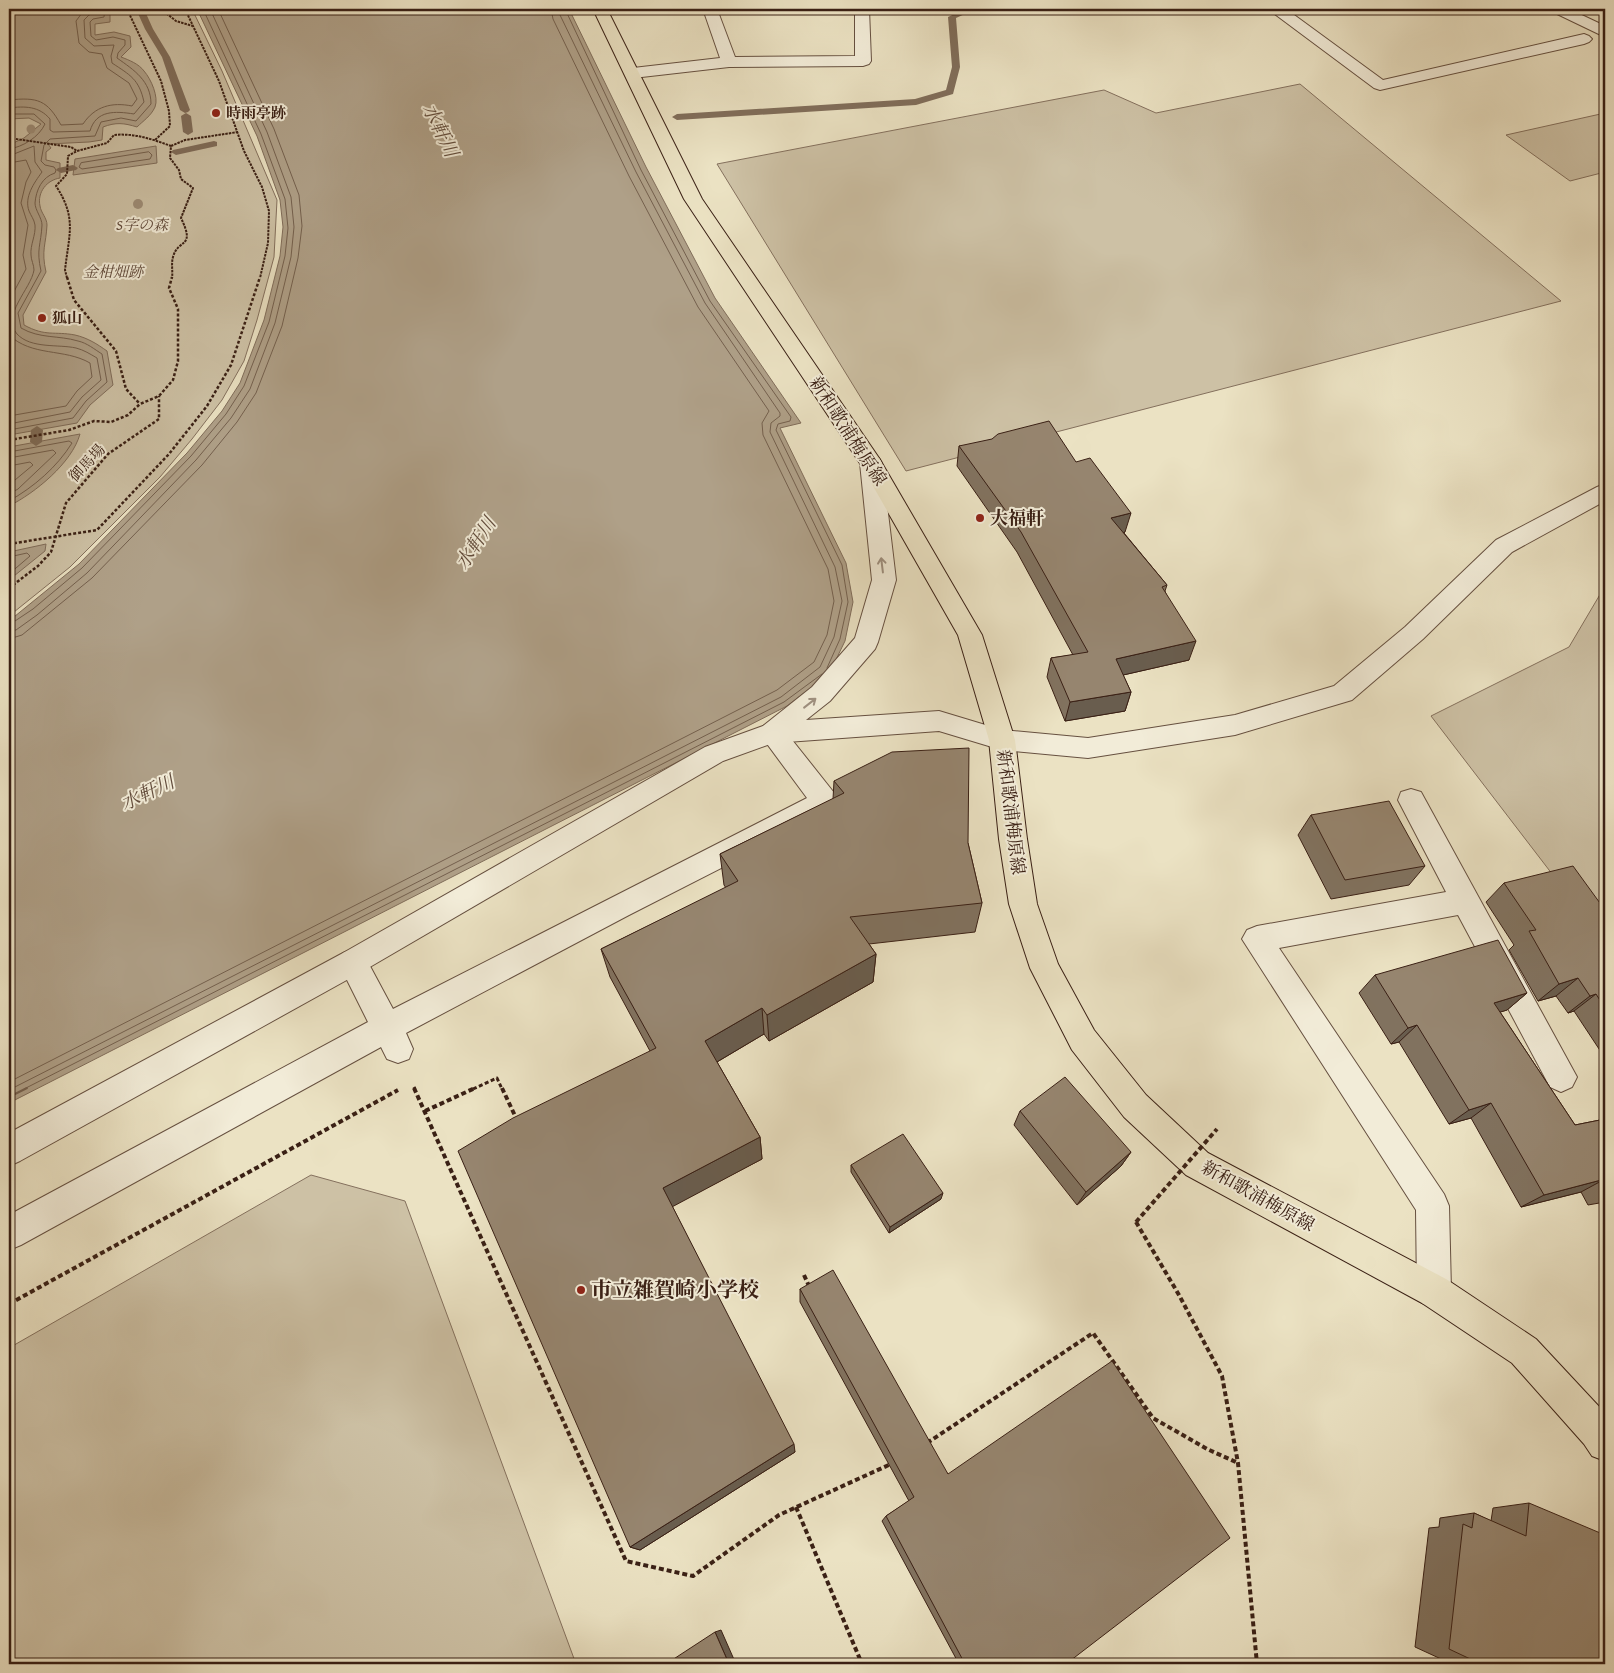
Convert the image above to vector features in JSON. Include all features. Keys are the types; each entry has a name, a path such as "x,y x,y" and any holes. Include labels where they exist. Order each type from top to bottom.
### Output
{"main road":[{"name":"新和歌浦梅原線","path":"600,9 693,198 871,463 970,635 1002,740 1013,839 1023,904 1044,968 1089,1047 1135,1106 1198,1164 1434,1291 1524,1351 1597,1431 1605,1443"}],"street":[{"path":"710,9 729,62"},
{"path":"633,73 729,62 862,61 862,9"},
{"path":"1277,9 1380,85 1584,39"},
{"path":"1558,9 1605,32"},
{"path":"772,733 821,694 866,642 884,580 871,463"},
{"path":"9,1150 353,962 714,754 772,733 938,721 1002,740 1088,748 1235,725 1344,693 1414,633 1504,546 1605,492"},
{"path":"9,1233 187,1134 392,1038 723,853 825,802 772,733"},
{"path":"1411,800 1561,1077"},
{"path":"1434,1291 1432,1206 1257,939 1465,901"},
{"path":"353,962 392,1038"}],"path":[{"path":"127,9 155,67 170,110 170,126 156,140"},
{"path":"161,9 172,19 186,26 193,26"},
{"path":"9,544 56,535 97,530 169,454 207,406 231,365 246,323 262,271 268,243 270,211 262,188 244,151 219,81 185,9"},
{"path":"140,404 126,389 116,351 74,300 65,270 71,219 66,201 56,186 67,174 68,156 77,151 107,143 114,135 126,133 156,140 171,146 185,140 238,132"},
{"path":"9,138 19,141 71,147 77,151"},
{"path":"9,440 69,430 94,421 111,422 128,415 140,404 159,396 173,380 178,361 178,309 169,288 174,256 187,239 188,230 181,218 184,208 192,197 193,188 181,179 179,170 170,158 171,146"},
{"name":"御馬場","path":"56,535 66,503 108,454 159,419 159,396"},
{"path":"9,588 38,566 51,552 56,535"},
{"path":"392,1038 626,1561 693,1576 779,1515 896,1462"},
{"path":"425,1112 497,1078 518,1123"},
{"path":"9,1304 412,1082"},
{"path":"1217,1130 1136,1222 1179,1295 1222,1376 1238,1462 1257,1664"},
{"path":"804,1275 813,1293"},
{"path":"922,1447 1093,1333 1154,1418 1207,1450 1238,1462"},
{"path":"796,1507 862,1664"}],"green space":[{"name":"S字の森","path":"9,9 192,9 222,71 277,200 274,257 257,320 244,361 222,400 160,477 70,567 9,616"},
{"path":"1300,84 1561,301 906,471 717,164 1104,90 1156,113"},
{"path":"1605,113 1605,172 1570,181 1506,135"},
{"path":"1605,586 1605,943 1431,716 1569,647"},
{"path":"311,1175 405,1201 576,1664 9,1664 9,1348"}],"water":[{"path":"9,9 110,9 110,22 95,24 95,35 114,32 130,36 131,47 121,57 137,64 147,74 154,88 156,103 151,113 137,127 112,124 103,127 102,140 48,144 51,148 46,152 46,160 60,163 60,178 47,184 40,196 39,201 47,225 44,253 46,272 23,315 24,325 38,331 80,336 103,348 107,351 113,385 90,405 77,423 9,435 9,145 24,138 41,124 29,118 9,119"},
{"name":"水軒川","path":"197,9 569,9 646,167 715,298 801,423 780,428 846,563 853,602 845,641 829,674 787,706 9,1103 9,621 79,564 187,453 222,411 240,383 264,320 280,256 283,227 280,200 257,136"},
{"path":"156,146 157,163 73,175 75,159"},
{"path":"80,434 76,445 61,466 41,485 9,506 9,447"},
{"path":"46,544 45,551 9,580 9,552"}],"building":[{"path":"1049,421 1076,462 1090,458 1131,513 1111,518 1167,585 1162,587 1196,641 1116,659 1131,692 1070,702 1051,658 1088,652 1021,532 959,446 992,439 998,434"},
{"path":"969,748 968,843 982,903 850,917 876,954 767,1015 762,1008 705,1041 760,1137 663,1188 794,1444 630,1547 458,1151 513,1118 656,1048 601,949 738,881 720,854 844,793 834,781 892,752"},
{"path":"1389,801 1425,866 1345,880 1311,815"},
{"path":"1573,866 1605,910 1605,1008 1596,994 1590,996 1578,978 1559,984 1529,931 1536,930 1504,883"},
{"path":"1498,940 1527,993 1494,1003 1575,1125 1605,1119 1605,1179 1544,1195 1491,1103 1469,1110 1417,1025 1408,1028 1375,975"},
{"path":"1065,1077 1131,1152 1086,1192 1020,1111"},
{"path":"903,1134 943,1193 890,1227 851,1165"},
{"path":"833,1270 948,1474 1112,1361 1230,1538 1066,1664 965,1664 886,1516 914,1497 800,1289"},
{"path":"1529,1503 1605,1535 1605,1664 1481,1664 1449,1649 1463,1524 1472,1528 1474,1513 1526,1536"},
{"path":"715,1632 729,1664 666,1664"}],"waterway":[{"path":"140,9 149,29 166,57 185,110"},
{"path":"677,117 916,102 950,92 956,67 952,17 972,9"},
{"path":"186,116 188,132"},
{"path":"176,152 214,144"},
{"path":"61,170 73,168"},
{"path":"36,442 37,430"}],"place":[{"name":"時雨亭跡","path":"216,113"},
{"name":"狐山","path":"42,318"},
{"name":"大福軒","path":"980,518"},
{"name":"市立雑賀崎小学校","path":"581,1290"}],"park label":[{"name":"金柑畑跡","path":"113,272"}]}
